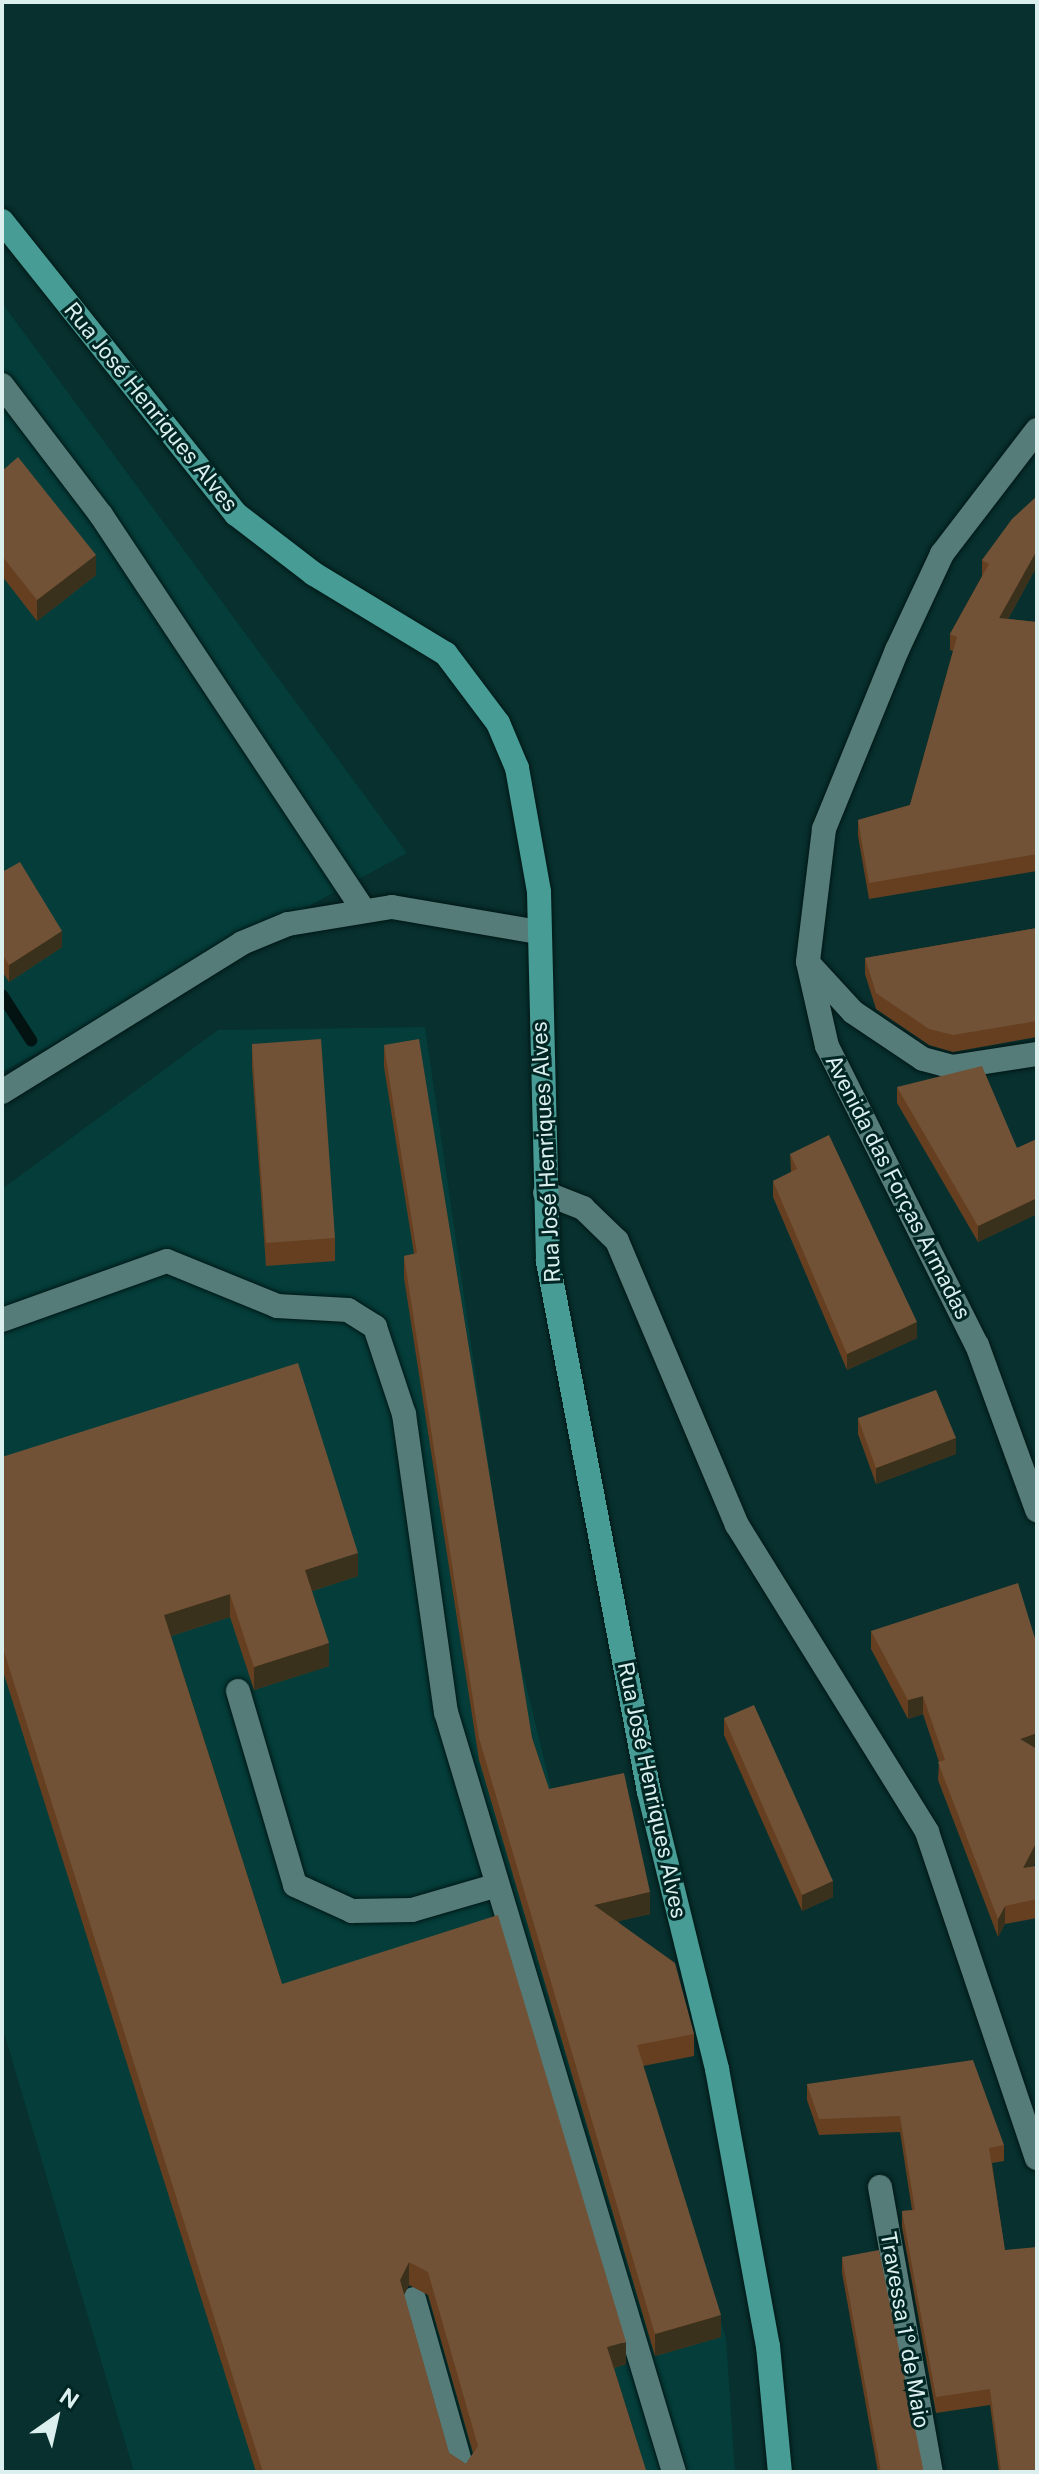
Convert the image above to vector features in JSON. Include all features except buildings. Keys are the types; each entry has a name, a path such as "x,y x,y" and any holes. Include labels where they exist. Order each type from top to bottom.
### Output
{"main road":[{"name":"Rua José Henriques Alves","path":"2,221 236,514 314,574 417,631 474,686 498,723 528,805 539,932 545,1193 566,1370 649,1792 717,2069 768,2346 780,2472"}],"street":[{"path":"2,385 101,515 362,908"},
{"name":"Avenida das Forças Armadas","path":"1037,430 942,554 897,650 824,829 808,962 827,1046 977,1345 1037,1510"},
{"path":"2,1092 242,943 288,924 362,908 445,912 539,932"},
{"path":"808,962 853,1012 923,1059 952,1067 1037,1054"},
{"path":"545,1193 583,1208 617,1241 737,1525 927,1832 1037,2158"},
{"path":"2,1320 167,1261 277,1306 348,1310 375,1327 404,1414 446,1712 494,1886 674,2472"},
{"path":"238,1691 295,1885 352,1911 412,1910 494,1886"},
{"name":"Travessa 1º de Maio","path":"880,2187 931,2472"},
{"path":"414,2299 463,2472"}],"shaded area":[{"path":"2,303 407,853 2,1072"},
{"path":"425,1027 513,1632 556,1808 726,2338 735,2472 134,2472 2,2026 2,1189 218,1030"}],"waterway":[{"path":"2,995 31,1040"}]}
